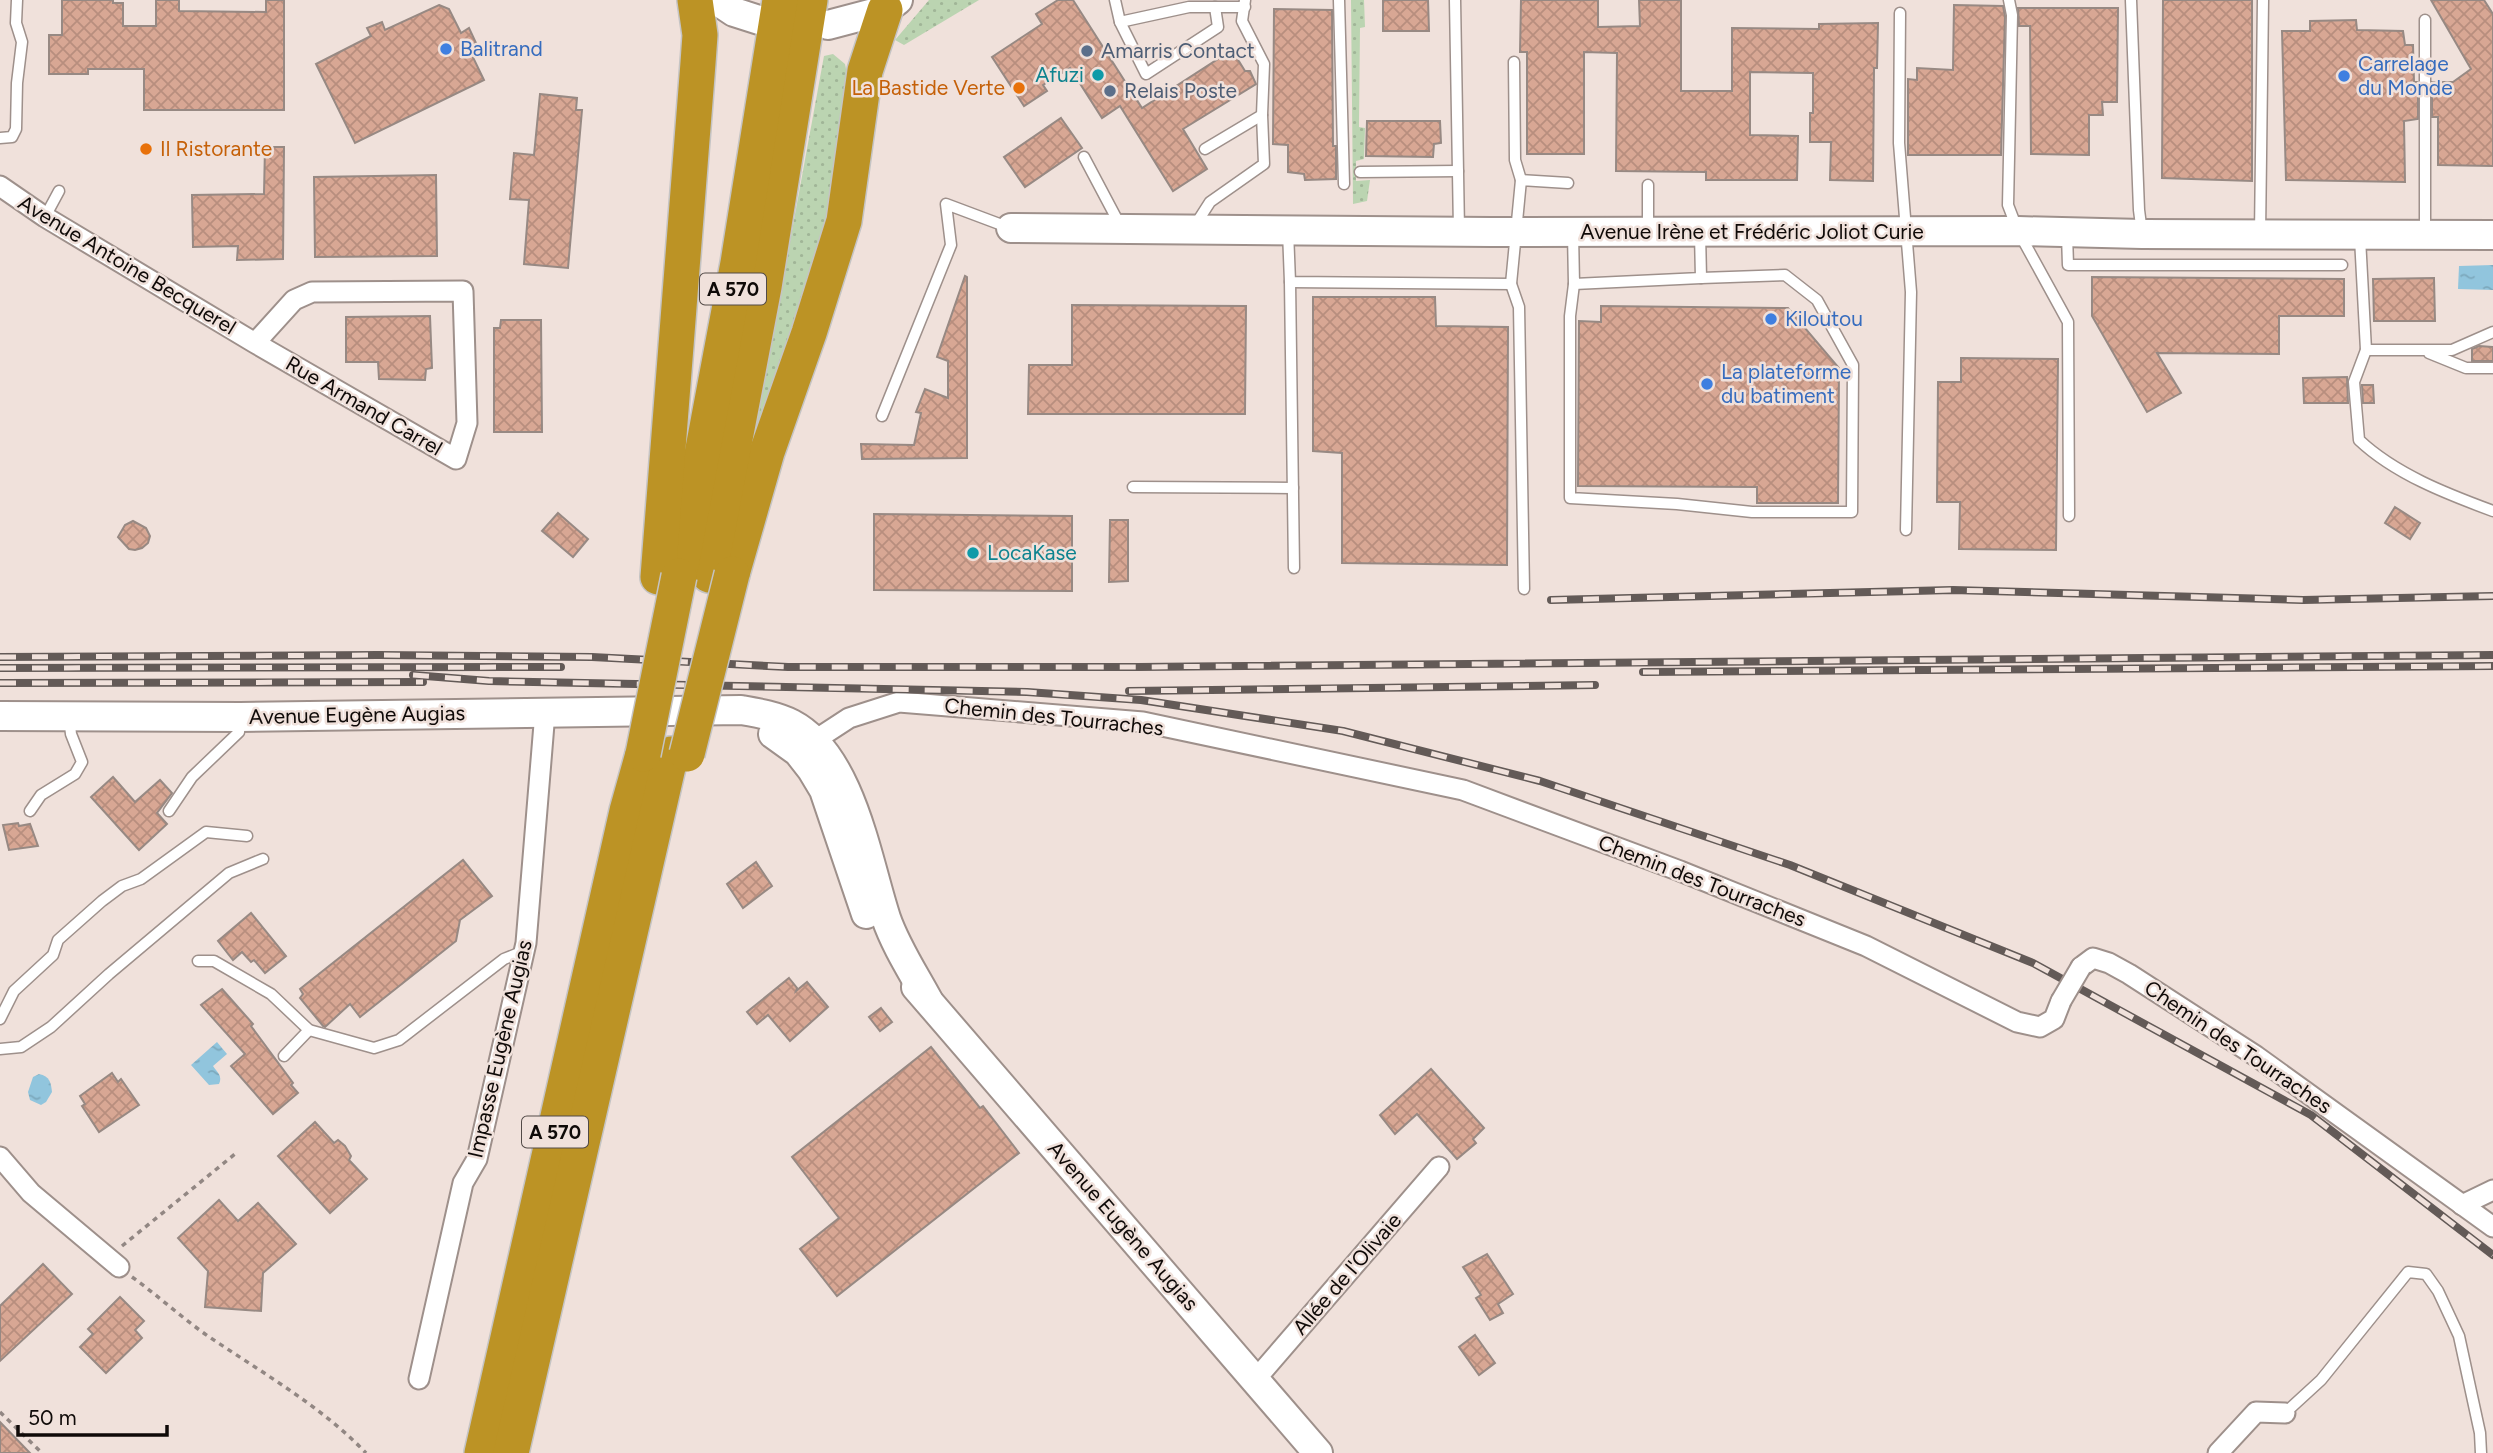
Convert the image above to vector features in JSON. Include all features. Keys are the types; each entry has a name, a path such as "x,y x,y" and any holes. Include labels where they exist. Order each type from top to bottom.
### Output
{"highway":[{"path":"656,754 694,576 700,35 695,0"},
{"path":"694,576 767,452 809,333 844,221 865,71 892,5"},
{"name":"A 570","path":"694,576 738,263 769,10"},
{"name":"A 570","path":"511,1453 632,919 656,754 694,576 764,287 819,12"},
{"name":"A 570","path":"482,1453 627,811 656,754"}],"main road":[{"path":"716,0 734,12 769,10"},
{"path":"819,12 892,5"},
{"name":"Avenue Irène et Frédéric Joliot Curie","path":"1011,228 2493,235"},
{"name":"Avenue Eugène Augias","path":"0,716 240,717 741,710 766,714 794,725 805,746 838,771 849,795 887,922 928,1000 1318,1453"}],"street":[{"name":"Avenue Antoine Becquerel","path":"0,186 45,217 255,343"},
{"name":"Rue Armand Carrel","path":"463,291 467,424 456,459 303,370 255,343 294,300 312,292 463,291"},
{"name":"Chemin des Tourraches","path":"805,746 849,719 899,702 1143,722 1463,790 1679,871 1867,946 2017,1022 2040,1027 2054,1019 2081,967 2093,958 2129,974 2256,1056 2462,1205 2489,1219"},
{"name":"Impasse Eugène Augias","path":"419,1380 463,1183 477,1159 524,950 545,712"},
{"path":"0,1157 31,1193 112,1262"},
{"name":"Allée de l'Olivaie","path":"1255,1380 1439,1167"},
{"path":"2462,1205 2493,1190"},
{"path":"2218,1453 2256,1412 2285,1413"}],"lane":[{"path":"0,138 12,137 16,129 17,83 22,42 16,23 17,0"},
{"path":"1115,0 1120,22 1146,74 1218,27 1214,7"},
{"path":"1339,0 1344,184"},
{"path":"1455,0 1459,232"},
{"path":"2009,0 2008,205 2018,231 2068,322 2069,516"},
{"path":"2132,0 2142,234"},
{"path":"2260,234 2263,0"},
{"path":"1120,22 1189,7 1245,3 1242,21 1264,64 1264,164 1210,202 1192,230"},
{"path":"1900,13 1899,143 1911,292 1906,530"},
{"path":"2425,20 2425,235"},
{"path":"1514,62 1515,160 1521,180 1511,284 1519,307 1524,589"},
{"path":"1205,149 1262,115"},
{"path":"1084,157 1122,229"},
{"path":"1360,172 1458,171"},
{"path":"1521,180 1568,183"},
{"path":"1648,186 1648,232"},
{"path":"45,217 59,191"},
{"path":"882,416 951,245 946,204 1011,228"},
{"path":"1288,231 1294,568"},
{"path":"1573,232 1570,498 1677,504 1752,512 1852,512 1853,365 1817,300 1784,275 1574,284"},
{"path":"1700,232 1701,278"},
{"path":"2066,232 2068,265 2342,265"},
{"path":"2360,234 2366,350 2354,382 2359,440 2375,455 2448,494 2493,511"},
{"path":"1290,282 1511,284"},
{"path":"2366,350 2452,350 2493,332"},
{"path":"2422,350 2466,368 2493,369"},
{"path":"1133,487 1293,488"},
{"path":"30,811 41,795 75,774 82,762 71,734 69,717"},
{"path":"169,811 191,777 239,732 240,717"},
{"path":"0,1019 14,990 53,955 58,940 122,886 141,879 206,832 247,836"},
{"path":"0,1049 21,1047 51,1027 109,974 229,873 263,859"},
{"path":"198,961 214,961 271,995 309,1030 374,1048 399,1040 504,959 524,950"},
{"path":"284,1056 309,1030"},
{"path":"2285,1413 2322,1380 2408,1272 2426,1274 2438,1291 2459,1336 2480,1433 2481,1453"}],"path":[{"path":"235,1154 122,1246 112,1262 201,1332 351,1437 366,1453"},
{"path":"0,1412 43,1453"}],"green space":[{"path":"929,0 979,0 904,45 895,40"},
{"path":"1351,0 1364,0 1365,27 1360,28 1359,127 1365,128 1364,159 1356,161 1356,181 1370,180 1367,201 1353,204"},
{"path":"833,54 845,64 849,84 837,197 753,444 824,56"}],"water":[{"path":"2493,265 2493,290 2458,289 2459,266"},
{"path":"217,1042 227,1054 213,1066 220,1076 219,1084 209,1085 191,1065"},
{"path":"39,1074 48,1078 52,1092 41,1105 30,1100 28,1092 33,1077"}],"building":[{"path":"62,0 113,0 113,3 123,3 123,26 156,26 156,0 179,0 179,11 266,12 266,0 284,0 284,110 144,110 144,69 88,69 88,74 49,74 49,35 62,35"},
{"path":"1058,0 1073,0 1142,108 1232,50 1245,71 1250,71 1256,84 1183,129 1207,169 1173,191 1120,106 1102,118 1070,68 1043,85 1047,91 1024,106 992,57 1042,24 1036,14"},
{"path":"1383,0 1428,0 1429,31 1383,31"},
{"path":"1521,0 1598,0 1598,27 1640,26 1639,0 1681,0 1681,91 1732,91 1732,28 1819,29 1819,24 1878,23 1877,68 1874,68 1873,181 1830,180 1831,142 1810,142 1813,73 1750,72 1750,135 1798,136 1797,180 1706,180 1706,172 1616,171 1617,53 1584,52 1584,154 1527,154 1527,52 1520,52"},
{"path":"2163,0 2252,0 2252,181 2162,178"},
{"path":"2431,0 2484,0 2493,14 2493,166 2438,165 2438,117 2432,117 2432,82 2453,82 2471,69"},
{"path":"439,5 449,9 461,33 469,28 476,43 468,47 484,80 355,143 316,64 371,36 367,28 382,22 385,30"},
{"path":"1954,5 2003,6 2005,16 2001,155 1908,155 1908,79 1917,80 1917,68 1953,70"},
{"path":"2018,8 2118,8 2117,102 2102,102 2103,115 2089,115 2089,155 2031,154 2030,26 2019,26"},
{"path":"1274,9 1332,10 1333,146 1336,146 1336,179 1305,180 1304,174 1288,172 1288,145 1273,144"},
{"path":"2356,20 2357,30 2403,31 2405,45 2413,45 2414,82 2418,82 2418,119 2404,121 2405,182 2286,180 2282,31 2310,31 2310,21"},
{"path":"540,94 577,98 576,110 582,110 568,268 524,264 529,200 510,199 514,153 534,155"},
{"path":"1061,118 1082,148 1025,187 1004,157"},
{"path":"1367,121 1440,121 1441,143 1434,144 1433,157 1366,156"},
{"path":"265,147 284,147 283,259 237,260 238,246 193,247 192,195 264,194"},
{"path":"436,175 437,256 315,257 314,177"},
{"path":"965,276 967,458 862,459 861,444 914,445 921,413 916,412 925,389 948,398 948,361 937,357"},
{"path":"2092,277 2344,279 2344,316 2279,316 2279,354 2157,353 2181,393 2147,412 2092,316"},
{"path":"2434,278 2435,321 2374,321 2373,279"},
{"path":"1313,297 1435,297 1436,326 1508,327 1507,565 1342,563 1342,453 1313,451"},
{"path":"1072,305 1246,306 1245,414 1028,414 1029,365 1072,365"},
{"path":"1601,306 1788,308 1839,368 1838,503 1757,503 1757,487 1578,486 1579,321 1601,322"},
{"path":"430,316 432,368 426,369 425,380 379,379 378,362 346,362 346,317"},
{"path":"501,320 541,320 542,432 494,432 494,328 500,328"},
{"path":"2479,346 2493,347 2493,361 2472,361 2472,349"},
{"path":"1961,358 2058,359 2056,550 1959,549 1960,502 1937,502 1938,382 1961,382"},
{"path":"2347,377 2348,403 2304,403 2303,378"},
{"path":"2362,385 2373,385 2374,403 2363,403"},
{"path":"2395,507 2420,523 2410,539 2385,523"},
{"path":"558,513 588,539 573,557 542,531"},
{"name":"LocaKase","path":"874,514 1072,516 1072,591 874,590"},
{"path":"1110,520 1128,520 1128,581 1109,582"},
{"path":"133,521 146,528 150,536 148,543 135,550 129,549 118,537 125,525"},
{"path":"113,777 135,802 160,780 172,793 157,813 167,824 139,850 91,797"},
{"path":"18,823 19,826 30,824 38,846 9,850 3,825"},
{"path":"463,860 492,896 460,920 456,941 360,1017 350,1004 323,1026 300,998 303,994 300,989"},
{"path":"756,862 772,886 743,908 727,884"},
{"path":"251,913 286,956 265,973 254,960 251,962 242,952 233,960 218,941"},
{"path":"789,978 797,988 796,991 807,982 828,1007 790,1041 768,1015 757,1024 747,1012"},
{"path":"222,989 253,1024 251,1026 298,1093 273,1114 231,1066 245,1054 201,1005"},
{"path":"881,1008 892,1022 880,1031 869,1017"},
{"path":"931,1047 980,1108 983,1106 1019,1153 837,1296 800,1249 839,1218 792,1157"},
{"path":"1431,1069 1484,1128 1473,1139 1476,1143 1457,1159 1417,1114 1395,1134 1380,1115"},
{"path":"112,1073 118,1082 121,1079 139,1105 99,1132 82,1106 85,1104 80,1096"},
{"path":"315,1122 334,1143 338,1140 345,1146 351,1156 349,1160 367,1179 330,1213 278,1156"},
{"path":"219,1200 238,1221 258,1203 296,1244 263,1273 261,1311 205,1307 208,1271 178,1238"},
{"path":"1487,1254 1513,1294 1498,1304 1503,1313 1490,1320 1476,1298 1481,1295 1463,1267"},
{"path":"43,1264 72,1294 0,1361 0,1306"},
{"path":"120,1297 144,1321 135,1330 142,1338 106,1373 80,1347 93,1334 88,1329"},
{"path":"1475,1335 1495,1363 1479,1375 1459,1347"},
{"path":"0,1422 30,1453 0,1453"}],"railway":[{"path":"1551,600 1953,590 2303,600 2493,596"},
{"path":"0,657 379,655 592,657 788,667 1138,667 2493,655"},
{"path":"1643,672 2493,666"},
{"path":"0,668 561,667"},
{"path":"413,675 489,681 1027,692 1141,700 1343,731 1540,781 1790,865 2033,963 2311,1115 2493,1255"},
{"path":"0,683 423,682"},
{"path":"1129,691 1595,685"}],"place":[{"name":"Balitrand","path":"446,49"},
{"name":"Amarris Contact","path":"1087,51"},
{"name":"Afuzi","path":"1098,75"},
{"name":"Carrelage du Monde","path":"2344,76"},
{"name":"La Bastide Verte","path":"1019,88"},
{"name":"Relais Poste","path":"1110,91"},
{"name":"Il Ristorante","path":"146,149"},
{"name":"Kiloutou","path":"1771,319"},
{"name":"La plateforme du batiment","path":"1707,384"},
{"name":"LocaKase","path":"973,553"}]}
